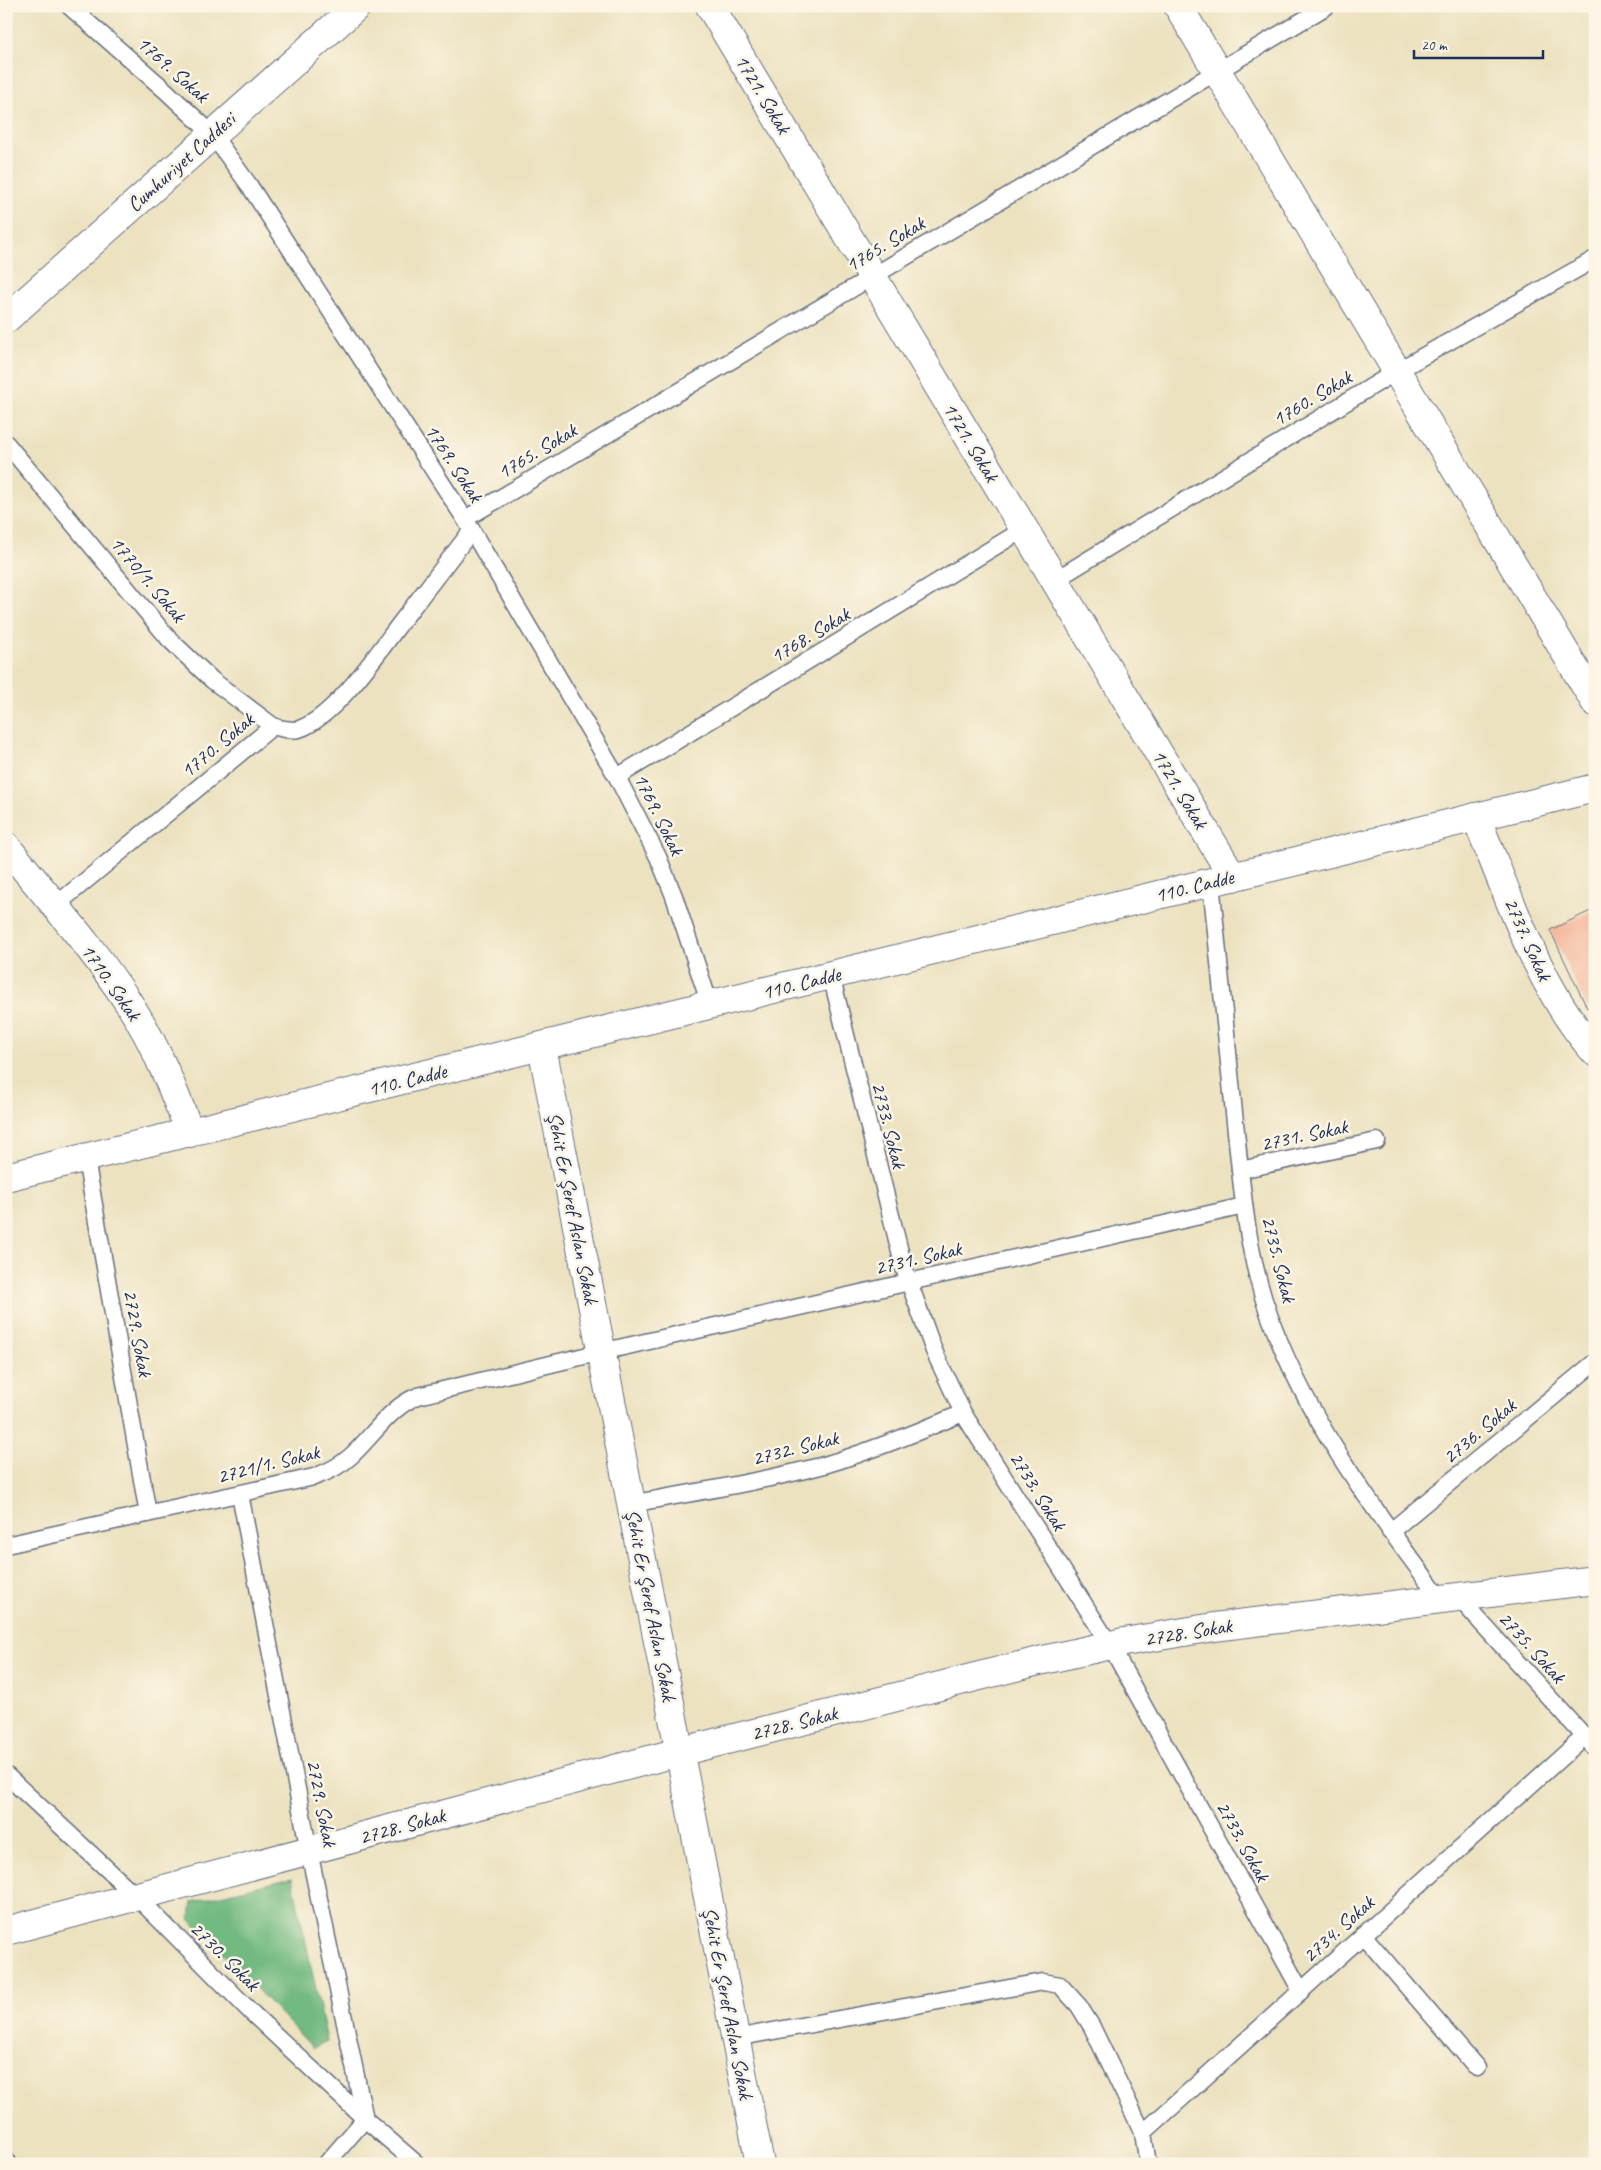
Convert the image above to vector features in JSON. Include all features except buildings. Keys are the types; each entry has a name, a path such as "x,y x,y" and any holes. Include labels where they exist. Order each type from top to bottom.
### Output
{"street":[{"name":"Cumhuriyet Caddesi","path":"6,319 357,6"},
{"path":"1178,6 1595,702"},
{"name":"1721. Sokak","path":"713,7 1054,580 1222,879"},
{"name":"110. Cadde","path":"6,1178 1595,788"},
{"name":"2737. Sokak","path":"1476,817 1536,961 1551,991 1595,1052"},
{"name":"1710. Sokak","path":"6,846 55,906 130,1005 153,1046 190,1133"},
{"name":"Şehit Er Şeref Aslan Sokak","path":"542,1047 760,2164"},
{"name":"2728. Sokak","path":"6,1931 679,1752 1039,1661 1214,1627 1595,1580"}],"lane":[{"name":"1769. Sokak","path":"68,6 165,90 212,134 249,185 469,524 617,777 658,857 674,896 710,1005"},
{"name":"1765. Sokak","path":"469,524 872,277 1327,6"},
{"name":"1760. Sokak","path":"1054,580 1397,371 1595,259"},
{"name":"1770/1. Sokak","path":"6,443 169,639 212,680 273,726"},
{"name":"1770. Sokak","path":"55,906 273,726 285,730 299,729 314,721 331,707 382,646 469,524"},
{"name":"1768. Sokak","path":"617,777 1024,529"},
{"name":"2735. Sokak","path":"1222,879 1240,1170 1244,1206 1251,1250 1264,1301 1285,1352 1318,1419 1390,1532 1449,1598 1590,1742"},
{"name":"2733. Sokak","path":"831,976 909,1282 934,1351 963,1412 1110,1646 1301,1991"},
{"name":"2731. Sokak","path":"1240,1170 1377,1141"},
{"name":"2729. Sokak","path":"86,1159 148,1514"},
{"name":"2731. Sokak","path":"602,1352 1244,1206"},
{"name":"2721/1. Sokak","path":"6,1545 314,1477 328,1472 350,1457 402,1404 410,1399 602,1352"},
{"name":"2736. Sokak","path":"1390,1532 1595,1362"},
{"name":"2732. Sokak","path":"631,1504 771,1478 825,1464 889,1443 963,1412"},
{"name":"2729. Sokak","path":"240,1494 309,1851 365,2119"},
{"name":"2734. Sokak","path":"1143,2133 1363,1936 1590,1742"},
{"name":"2730. Sokak","path":"6,1775 136,1896 253,2014 365,2119 417,2164"},
{"path":"1363,1936 1477,2068"},
{"path":"735,2038 1043,1982 1052,1982 1060,1985 1079,2006 1092,2027 1143,2133 1148,2164"},
{"path":"326,2164 365,2119"},
{"path":"6,2161 9,2164"}],"green space":[{"path":"292,1878 327,2041 313,2048 190,1919 192,1902"}]}
